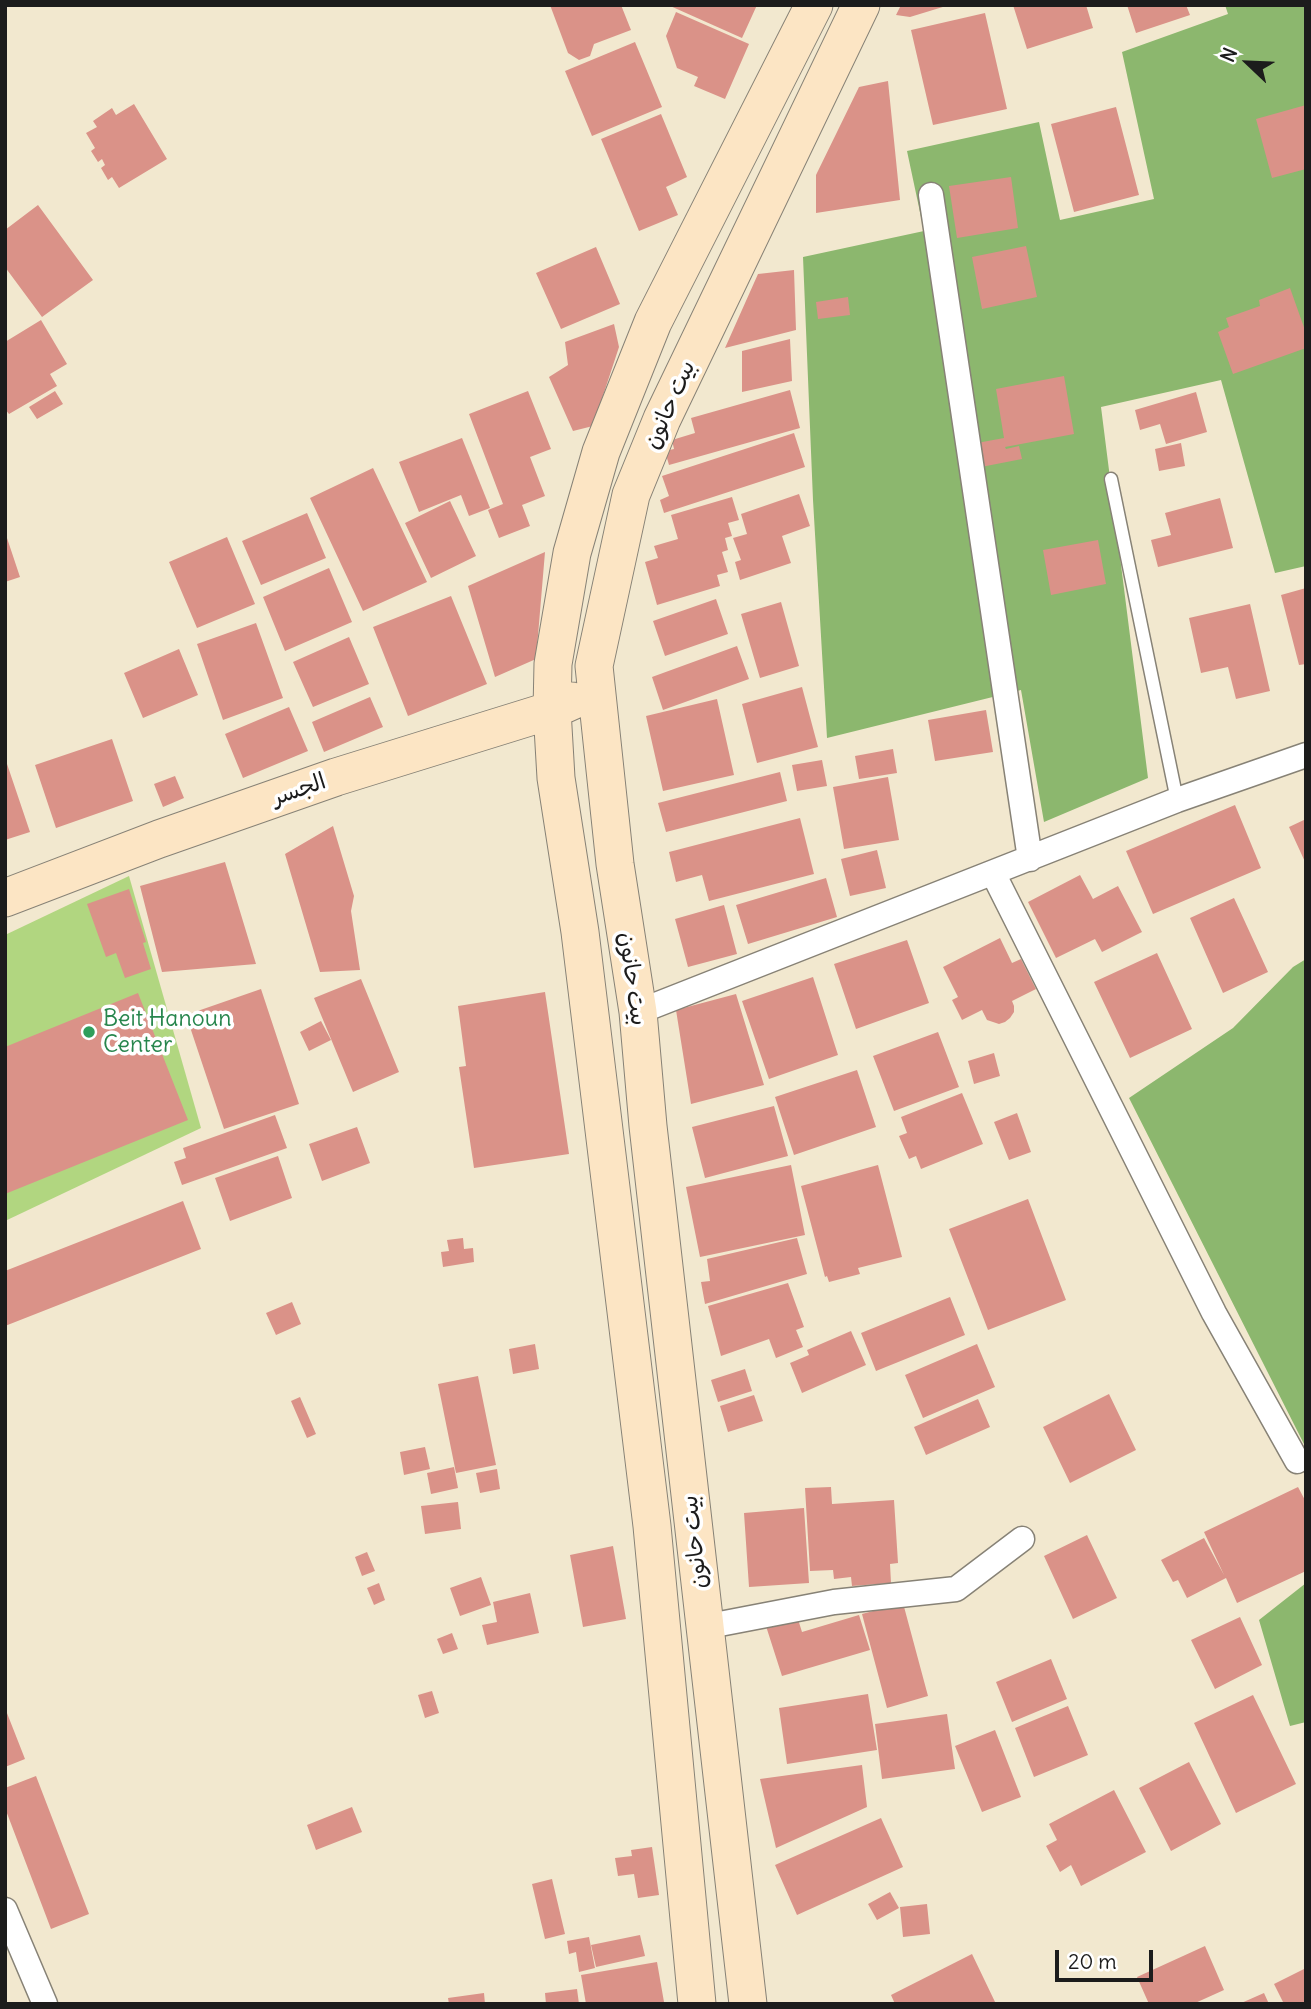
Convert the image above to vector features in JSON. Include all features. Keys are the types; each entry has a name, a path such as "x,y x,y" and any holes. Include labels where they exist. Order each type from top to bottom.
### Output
{"main road":[{"name":"بيت حانون","path":"697,2004 652,1526 612,1215 580,932 556,778 552,710 553,664 572,553 601,452 653,322 814,5"},
{"name":"بيت حانون","path":"748,2004 648,1126 638,1012 615,864 594,666 631,495 662,419 861,5"},
{"name":"الجسر","path":"5,898 159,839 336,777 552,710 596,691"}],"street":[{"path":"930,195 1030,859"},
{"path":"638,1012 1177,800 1306,755"},
{"path":"993,873 1214,1313 1297,1461"},
{"path":"704,1627 834,1602 956,1589 1022,1539"},
{"path":"5,1910 45,2004"}],"lane":[{"path":"1111,479 1177,800"}],"green space":[{"path":"1225,5 1306,5 1306,566 1275,573 1221,380 1101,407 1148,778 1044,822 1021,690 827,738 813,500 803,257 924,231 907,151 1039,122 1060,220 1154,199 1122,52 1228,14"},
{"name":"Beit Hanoun Center","path":"129,876 201,1128 5,1221 5,935"},
{"path":"1306,959 1306,1448 1129,1098 1233,1028 1293,967"},
{"path":"1306,1583 1306,1722 1290,1726 1259,1620"}],"building":[{"path":"550,5 621,5 631,30 594,44 590,56 579,60 568,53"},
{"path":"668,5 757,5 742,38"},
{"path":"901,5 946,6 910,17 896,15"},
{"path":"1013,5 1086,5 1093,28 1027,49"},
{"path":"1127,5 1186,5 1190,15 1136,33"},
{"path":"676,12 749,44 725,99 694,86 698,77 677,68 666,36"},
{"path":"985,13 1007,109 933,125 911,30"},
{"path":"635,42 662,107 592,136 565,71"},
{"path":"888,81 900,200 816,213 816,175 859,87"},
{"path":"134,104 167,159 119,188 112,177 108,180 101,168 105,165 102,159 98,162 91,151 95,148 86,133 97,127 93,121 112,108 116,115"},
{"path":"1306,105 1306,169 1272,178 1256,119"},
{"path":"1116,107 1139,195 1074,212 1051,124"},
{"path":"661,114 687,177 666,187 678,215 639,231 601,139"},
{"path":"1011,177 1018,228 957,238 949,186"},
{"path":"38,205 93,280 42,317 5,267 5,230"},
{"path":"1026,246 1037,297 982,309 972,257"},
{"path":"596,247 620,304 561,329 536,273"},
{"path":"794,270 796,330 725,348 758,274"},
{"path":"1290,288 1306,333 1306,348 1233,374 1218,332 1229,327 1226,318 1260,306 1259,300"},
{"path":"848,297 850,315 818,319 816,302"},
{"path":"41,320 67,364 50,374 57,386 9,414 5,409 5,342"},
{"path":"614,324 619,347 593,426 573,431 549,377 568,365 565,342"},
{"path":"790,339 792,381 742,392 742,351"},
{"path":"1064,376 1074,434 1005,447 1019,446 1022,459 981,467 977,443 1004,438 996,389"},
{"path":"790,390 800,428 669,465 665,451 674,449 672,440 695,433 691,418"},
{"path":"55,391 63,404 37,419 29,407"},
{"path":"528,391 551,449 530,457 545,496 522,505 530,526 499,538 488,510 503,504 469,414"},
{"path":"1196,392 1207,432 1166,444 1160,424 1140,430 1135,410"},
{"path":"794,433 805,467 664,513 660,500 669,496 662,476"},
{"path":"462,438 490,508 469,516 461,495 419,512 399,462"},
{"path":"1181,443 1185,466 1159,471 1155,449"},
{"path":"373,468 427,582 363,611 310,498"},
{"path":"799,494 810,526 782,536 791,563 740,580 735,562 741,560 733,538 747,534 741,514"},
{"path":"732,497 739,520 728,523 732,536 725,538 728,550 722,552 728,572 717,575 720,586 657,605 645,562 658,558 654,546 678,539 671,515"},
{"path":"1220,498 1233,548 1158,567 1151,540 1171,535 1165,513"},
{"path":"450,501 476,556 431,578 405,523"},
{"path":"307,513 326,558 261,585 242,541"},
{"path":"5,532 20,577 5,582"},
{"path":"227,537 255,604 197,628 169,562"},
{"path":"1098,540 1106,584 1051,595 1043,550"},
{"path":"545,552 536,659 495,677 468,586"},
{"path":"329,568 352,622 285,651 263,597"},
{"path":"1306,588 1306,664 1299,665 1281,595"},
{"path":"451,596 487,684 408,716 373,627"},
{"path":"716,599 728,634 665,656 653,621"},
{"path":"781,602 799,666 760,678 741,614"},
{"path":"1250,604 1270,691 1236,699 1228,667 1201,673 1189,618"},
{"path":"256,623 283,698 223,720 197,644"},
{"path":"349,637 369,684 313,707 293,662"},
{"path":"737,646 749,679 663,710 652,677"},
{"path":"179,649 198,695 143,718 124,673"},
{"path":"802,687 818,747 757,763 742,704"},
{"path":"370,697 383,727 324,752 312,722"},
{"path":"717,699 734,775 663,791 646,716"},
{"path":"289,707 308,751 243,778 225,734"},
{"path":"986,710 993,752 935,761 928,720"},
{"path":"112,739 133,801 56,828 35,765"},
{"path":"893,749 897,773 859,779 855,756"},
{"path":"5,758 30,832 5,840"},
{"path":"822,760 827,786 797,791 792,765"},
{"path":"780,772 787,801 666,832 658,803"},
{"path":"175,776 184,798 163,807 154,784"},
{"path":"888,777 899,840 844,849 833,787"},
{"path":"1235,805 1261,868 1153,914 1126,851"},
{"path":"800,818 814,874 709,901 702,875 676,882 669,852"},
{"path":"1306,819 1306,864 1289,827"},
{"path":"333,826 354,896 351,911 360,970 320,972 285,854"},
{"path":"877,850 886,888 850,896 841,859"},
{"path":"225,862 256,964 162,972 140,886"},
{"path":"1080,875 1093,899 1118,886 1142,932 1102,952 1095,939 1056,958 1028,902"},
{"path":"826,878 837,917 748,944 736,905"},
{"path":"129,889 146,942 143,943 151,969 125,978 116,953 106,957 87,904"},
{"path":"1234,898 1268,972 1223,993 1190,918"},
{"path":"724,905 737,954 688,967 675,919"},
{"path":"1000,938 1012,963 1021,959 1036,989 1012,1001 1014,1012 1005,1022 999,1024 987,1020 982,1010 962,1020 952,1000 958,997 943,967"},
{"path":"907,940 929,1003 856,1029 834,964"},
{"path":"1157,953 1192,1029 1130,1058 1094,982"},
{"path":"813,977 838,1055 769,1079 742,1001"},
{"path":"361,979 399,1072 353,1092 314,998"},
{"path":"261,989 299,1104 224,1129 186,1015"},
{"path":"545,992 569,1154 474,1168 459,1067 466,1066 458,1006"},
{"path":"138,993 188,1120 5,1194 5,1047"},
{"path":"736,994 764,1085 691,1104 676,1010"},
{"path":"321,1021 331,1040 309,1051 300,1032"},
{"path":"938,1032 959,1087 894,1111 873,1056"},
{"path":"994,1053 1000,1076 974,1084 968,1061"},
{"path":"857,1070 876,1127 794,1155 775,1097"},
{"path":"962,1093 983,1144 921,1169 916,1156 909,1159 899,1136 907,1133 901,1117"},
{"path":"774,1106 788,1156 705,1178 692,1127"},
{"path":"1017,1113 1031,1152 1009,1160 994,1122"},
{"path":"275,1115 287,1148 182,1185 174,1162 186,1158 183,1148"},
{"path":"357,1127 370,1163 322,1181 309,1144"},
{"path":"278,1156 292,1198 230,1221 215,1178"},
{"path":"791,1165 805,1235 700,1257 686,1187"},
{"path":"878,1165 902,1257 858,1268 860,1274 829,1282 827,1276 825,1277 801,1186"},
{"path":"1028,1199 1066,1300 988,1330 949,1229"},
{"path":"183,1201 201,1249 5,1326 5,1271"},
{"path":"463,1238 464,1249 473,1248 474,1262 443,1267 441,1252 449,1251 447,1240"},
{"path":"797,1238 807,1274 705,1304 701,1282 710,1281 707,1259"},
{"path":"788,1283 804,1327 796,1330 803,1347 776,1358 769,1339 721,1356 708,1306"},
{"path":"950,1297 965,1335 876,1371 861,1333"},
{"path":"292,1302 301,1324 276,1335 266,1313"},
{"path":"851,1331 866,1365 802,1393 790,1363 809,1355 807,1350"},
{"path":"535,1344 539,1369 513,1374 509,1349"},
{"path":"977,1344 995,1387 923,1418 905,1375"},
{"path":"745,1369 752,1391 718,1402 711,1380"},
{"path":"478,1376 496,1465 456,1473 438,1384"},
{"path":"1109,1394 1136,1450 1070,1483 1043,1427"},
{"path":"754,1395 763,1421 728,1432 720,1406"},
{"path":"300,1397 316,1434 307,1438 291,1401"},
{"path":"978,1399 990,1427 926,1455 914,1427"},
{"path":"425,1447 430,1469 404,1475 400,1452"},
{"path":"454,1467 458,1488 431,1494 427,1473"},
{"path":"497,1469 500,1489 480,1493 476,1473"},
{"path":"831,1487 832,1504 894,1500 898,1563 890,1564 891,1583 852,1586 851,1577 834,1579 833,1570 810,1571 805,1488"},
{"path":"1298,1487 1306,1502 1306,1571 1237,1603 1226,1578 1187,1598 1178,1580 1173,1582 1161,1560 1204,1538 1224,1575 1204,1532"},
{"path":"458,1502 461,1529 425,1534 421,1506"},
{"path":"804,1508 809,1583 749,1587 744,1513"},
{"path":"1087,1535 1117,1598 1073,1619 1044,1556"},
{"path":"613,1546 626,1619 583,1627 570,1555"},
{"path":"367,1552 375,1571 362,1576 355,1557"},
{"path":"481,1577 491,1605 460,1616 450,1588"},
{"path":"379,1583 385,1600 374,1605 367,1588"},
{"path":"530,1593 539,1633 487,1645 482,1625 497,1622 493,1602"},
{"path":"903,1603 928,1696 887,1708 862,1614"},
{"path":"796,1613 802,1632 859,1615 870,1650 782,1676 765,1623"},
{"path":"1240,1617 1262,1665 1215,1689 1191,1640"},
{"path":"452,1633 458,1649 443,1654 437,1639"},
{"path":"1051,1659 1067,1699 1012,1722 996,1682"},
{"path":"432,1691 439,1713 425,1718 418,1695"},
{"path":"868,1694 877,1750 787,1764 779,1708"},
{"path":"1253,1695 1296,1784 1236,1813 1194,1723"},
{"path":"1068,1706 1088,1755 1034,1777 1015,1728"},
{"path":"5,1708 25,1759 5,1767"},
{"path":"947,1714 955,1769 882,1779 875,1724"},
{"path":"995,1730 1021,1797 982,1812 955,1746"},
{"path":"1189,1762 1221,1824 1171,1851 1139,1788"},
{"path":"862,1765 867,1807 776,1848 760,1779"},
{"path":"36,1776 89,1914 51,1929 5,1808 5,1788"},
{"path":"1114,1790 1146,1852 1081,1886 1071,1865 1060,1872 1046,1846 1057,1840 1049,1824"},
{"path":"352,1807 362,1832 316,1850 307,1825"},
{"path":"881,1818 903,1867 797,1915 775,1865"},
{"path":"652,1847 659,1895 638,1898 634,1874 618,1876 615,1858 632,1856 631,1850"},
{"path":"552,1879 565,1934 545,1939 532,1884"},
{"path":"890,1892 899,1908 877,1920 868,1904"},
{"path":"927,1904 930,1934 903,1937 900,1907"},
{"path":"640,1935 645,1956 596,1967 591,1945"},
{"path":"589,1937 595,1968 579,1972 576,1952 569,1954 567,1941"},
{"path":"1205,1946 1224,1990 1193,2004 1149,2004 1137,1977"},
{"path":"972,1954 996,2004 895,2004 891,1995"},
{"path":"657,1962 664,2002 586,2004 581,1975"},
{"path":"1306,1968 1306,2004 1284,2004 1274,1984"},
{"path":"577,1989 579,2004 546,2004 545,1993"},
{"path":"484,1993 485,2004 449,2004 448,1998"},
{"path":"1264,1993 1269,2004 1239,2004"}],"place":[{"name":"Beit Hanoun Center","path":"89,1032"}]}
